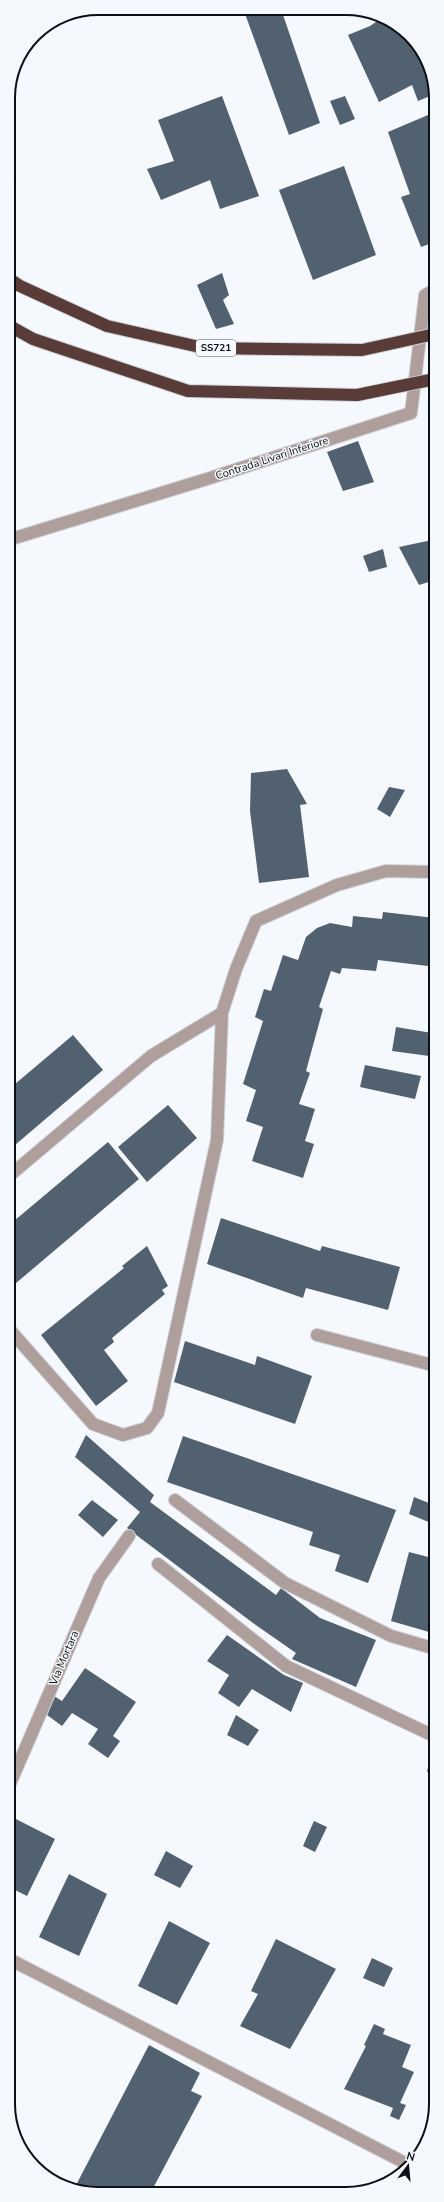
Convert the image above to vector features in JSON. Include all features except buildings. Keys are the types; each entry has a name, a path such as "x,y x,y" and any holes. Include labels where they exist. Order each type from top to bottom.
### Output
{"highway":[{"name":"SS721","path":"15,283 107,326 204,348 362,350 429,335"},
{"path":"15,329 33,339 188,391 357,395 429,381"}],"street":[{"name":"Contrada Livari Inferiore","path":"15,538 207,479 412,412 425,295 429,293"},
{"path":"15,1337 93,1424 123,1435 147,1428 158,1414 217,1140 222,1013 236,969 256,921 337,885 386,870 429,872"},
{"path":"15,1171 151,1056 222,1013"},
{"path":"317,1335 429,1364"},
{"path":"175,1500 285,1583 391,1636 429,1647"},
{"name":"Via Mortara","path":"15,1772 99,1578 129,1536"},
{"path":"158,1564 286,1666 429,1734"},
{"path":"15,1962 405,2163"}]}
